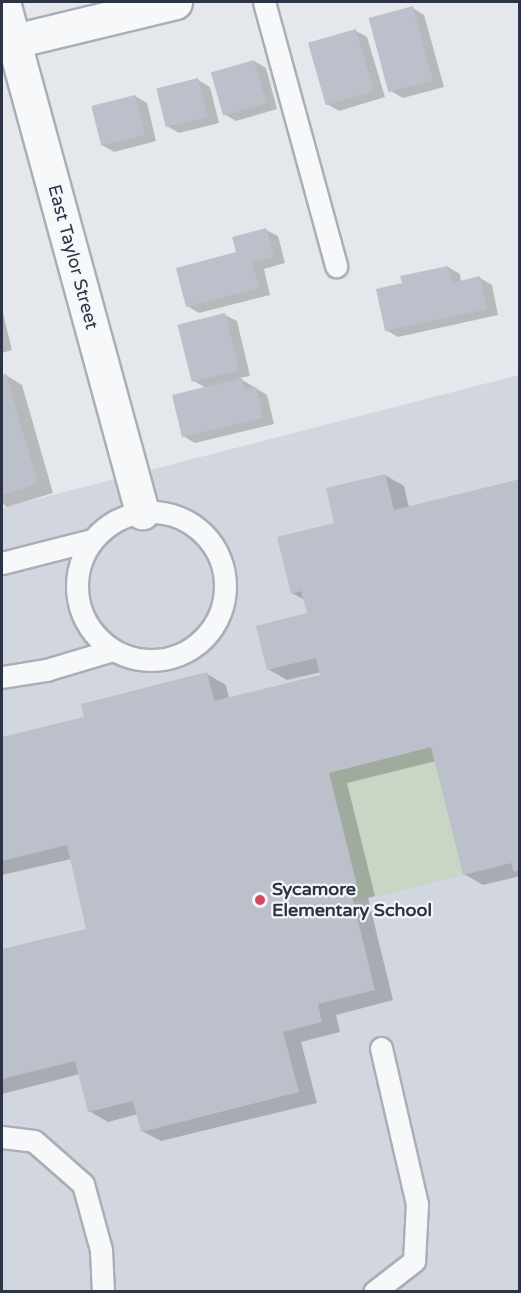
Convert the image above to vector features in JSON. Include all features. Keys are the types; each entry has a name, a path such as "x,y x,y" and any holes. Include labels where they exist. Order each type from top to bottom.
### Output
{"street":[{"name":"East Taylor Street","path":"3,2 8,43 142,512"},
{"path":"8,43 175,2"}],"lane":[{"path":"264,2 336,266"},
{"path":"2,563 92,540 123,516 142,512 168,513 191,523 210,541 222,564 224,597 220,614 206,636 186,652 162,660 136,659 113,650 94,634 81,612 76,587 80,562 92,540"},
{"path":"2,677 46,670 113,650"},
{"path":"374,1292 414,1261 417,1204 381,1048"},
{"path":"2,1137 34,1141 83,1184 101,1250 103,1292"}],"shaded area":[{"name":"Sycamore Elementary School","path":"519,375 519,1291 2,1292 2,508"}],"green space":[{"path":"431,747 463,875 353,902 350,888 357,885 329,773"}],"building":[{"path":"413,6 433,80 388,92 369,18"},
{"path":"356,29 374,91 326,105 308,43"},
{"path":"254,60 266,103 223,116 211,72"},
{"path":"198,78 208,117 166,127 156,88"},
{"path":"135,95 145,135 101,146 91,106"},
{"path":"266,228 274,257 252,262 259,288 186,307 176,268 236,252 232,237"},
{"path":"448,266 452,283 480,276 487,309 385,331 376,289 402,283 400,276"},
{"path":"225,313 239,370 192,382 177,325"},
{"path":"6,374 38,484 2,495 2,375"},
{"path":"242,378 245,390 256,387 263,418 182,437 172,395"},
{"path":"385,474 394,510 520,479 520,870 514,872 511,863 463,875 431,747 329,773 357,886 350,888 375,990 318,1004 322,1022 283,1032 299,1092 141,1132 133,1101 88,1112 75,1061 2,1079 2,949 86,929 67,845 2,861 2,737 84,717 81,704 207,672 214,701 320,675 316,658 267,670 256,626 307,613 301,591 291,594 277,537 334,523 326,488"}],"place":[{"name":"Sycamore Elementary School","path":"260,900"}]}
